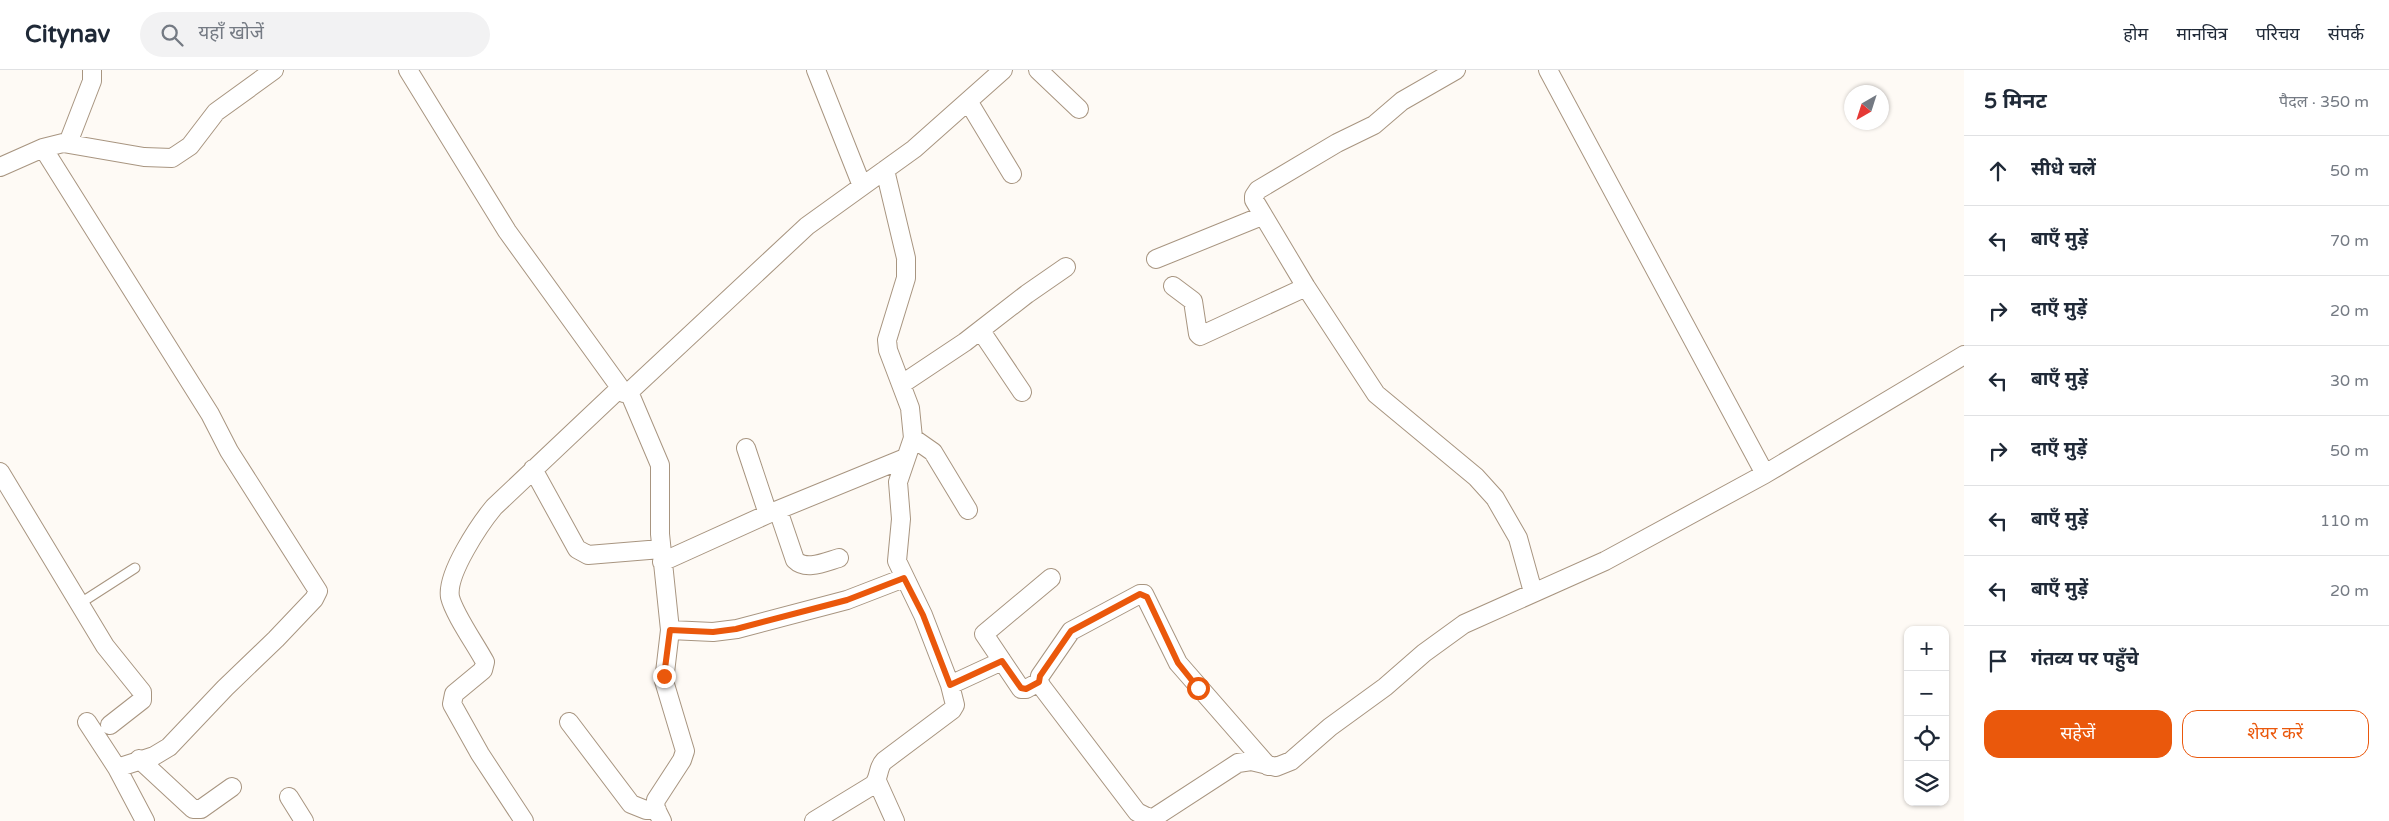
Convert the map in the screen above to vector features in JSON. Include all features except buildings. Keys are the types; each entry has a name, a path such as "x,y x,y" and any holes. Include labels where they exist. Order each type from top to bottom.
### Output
{"street":[{"path":"68,143 92,81 92,70"},
{"path":"0,167 43,148 68,143 144,157 172,158 190,146 216,112 274,70"},
{"path":"408,70 507,231 624,390 660,465 662,555 670,630 664,681 685,755 656,800 659,816 636,808 631,804 569,722"},
{"path":"816,70 862,186"},
{"path":"524,821 480,754 452,704 454,694 483,670 485,662 451,599 450,592 452,578 484,520 533,469 807,226 914,149 1003,70"},
{"path":"1038,70 1079,109"},
{"path":"1456,70 1402,101 1374,125 1337,144 1258,190 1254,200 1306,287 1376,394 1476,477 1495,498 1518,538 1533,592"},
{"path":"1548,70 1765,474"},
{"path":"968,101 1012,174"},
{"path":"43,148 210,414 229,451 262,500 292,552 318,591 314,599 276,639 224,688 169,747 154,756 139,759 117,768"},
{"path":"885,170 906,258 906,278 887,340 888,350 910,408 913,438 901,470 898,490 901,519 897,561 923,615 950,685 955,705 952,710 881,764 877,781 895,821"},
{"path":"1156,259 1262,216"},
{"path":"902,384 981,331 1027,294 1066,267"},
{"path":"1173,286 1193,301 1198,334 1200,336 1306,287"},
{"path":"981,331 1022,392"},
{"path":"1268,766 1178,663 1144,594 1140,594 1071,631 1040,676 1039,682 1137,812 1143,817 1148,818 1161,813 1245,760 1268,766 1276,767 1291,761 1330,727 1385,687 1445,636 1479,616 1605,561 1765,474 1964,355"},
{"path":"913,438 933,452 968,510"},
{"path":"746,448 795,560 800,565 807,566 839,558"},
{"path":"533,469 577,549 582,553 662,555 906,458"},
{"path":"0,472 105,646 143,696 110,725"},
{"path":"670,630 713,632 736,629 847,600 904,578"},
{"path":"1039,682 1023,690 985,636 985,632 1051,578"},
{"path":"950,685 1002,661"},
{"path":"87,722 117,768 145,821"},
{"path":"139,759 194,809 201,809 232,787"},
{"path":"814,821 877,781"},
{"path":"289,797 304,821"}],"lane":[{"path":"79,604 135,568"}],"route":[{"path":"664,676 670,630 713,632 736,629 847,600 904,578 923,615 950,685 1002,661 1021,688 1023,690 1026,689 1039,682 1040,676 1071,631 1140,594 1144,594 1178,663 1198,688"}]}
